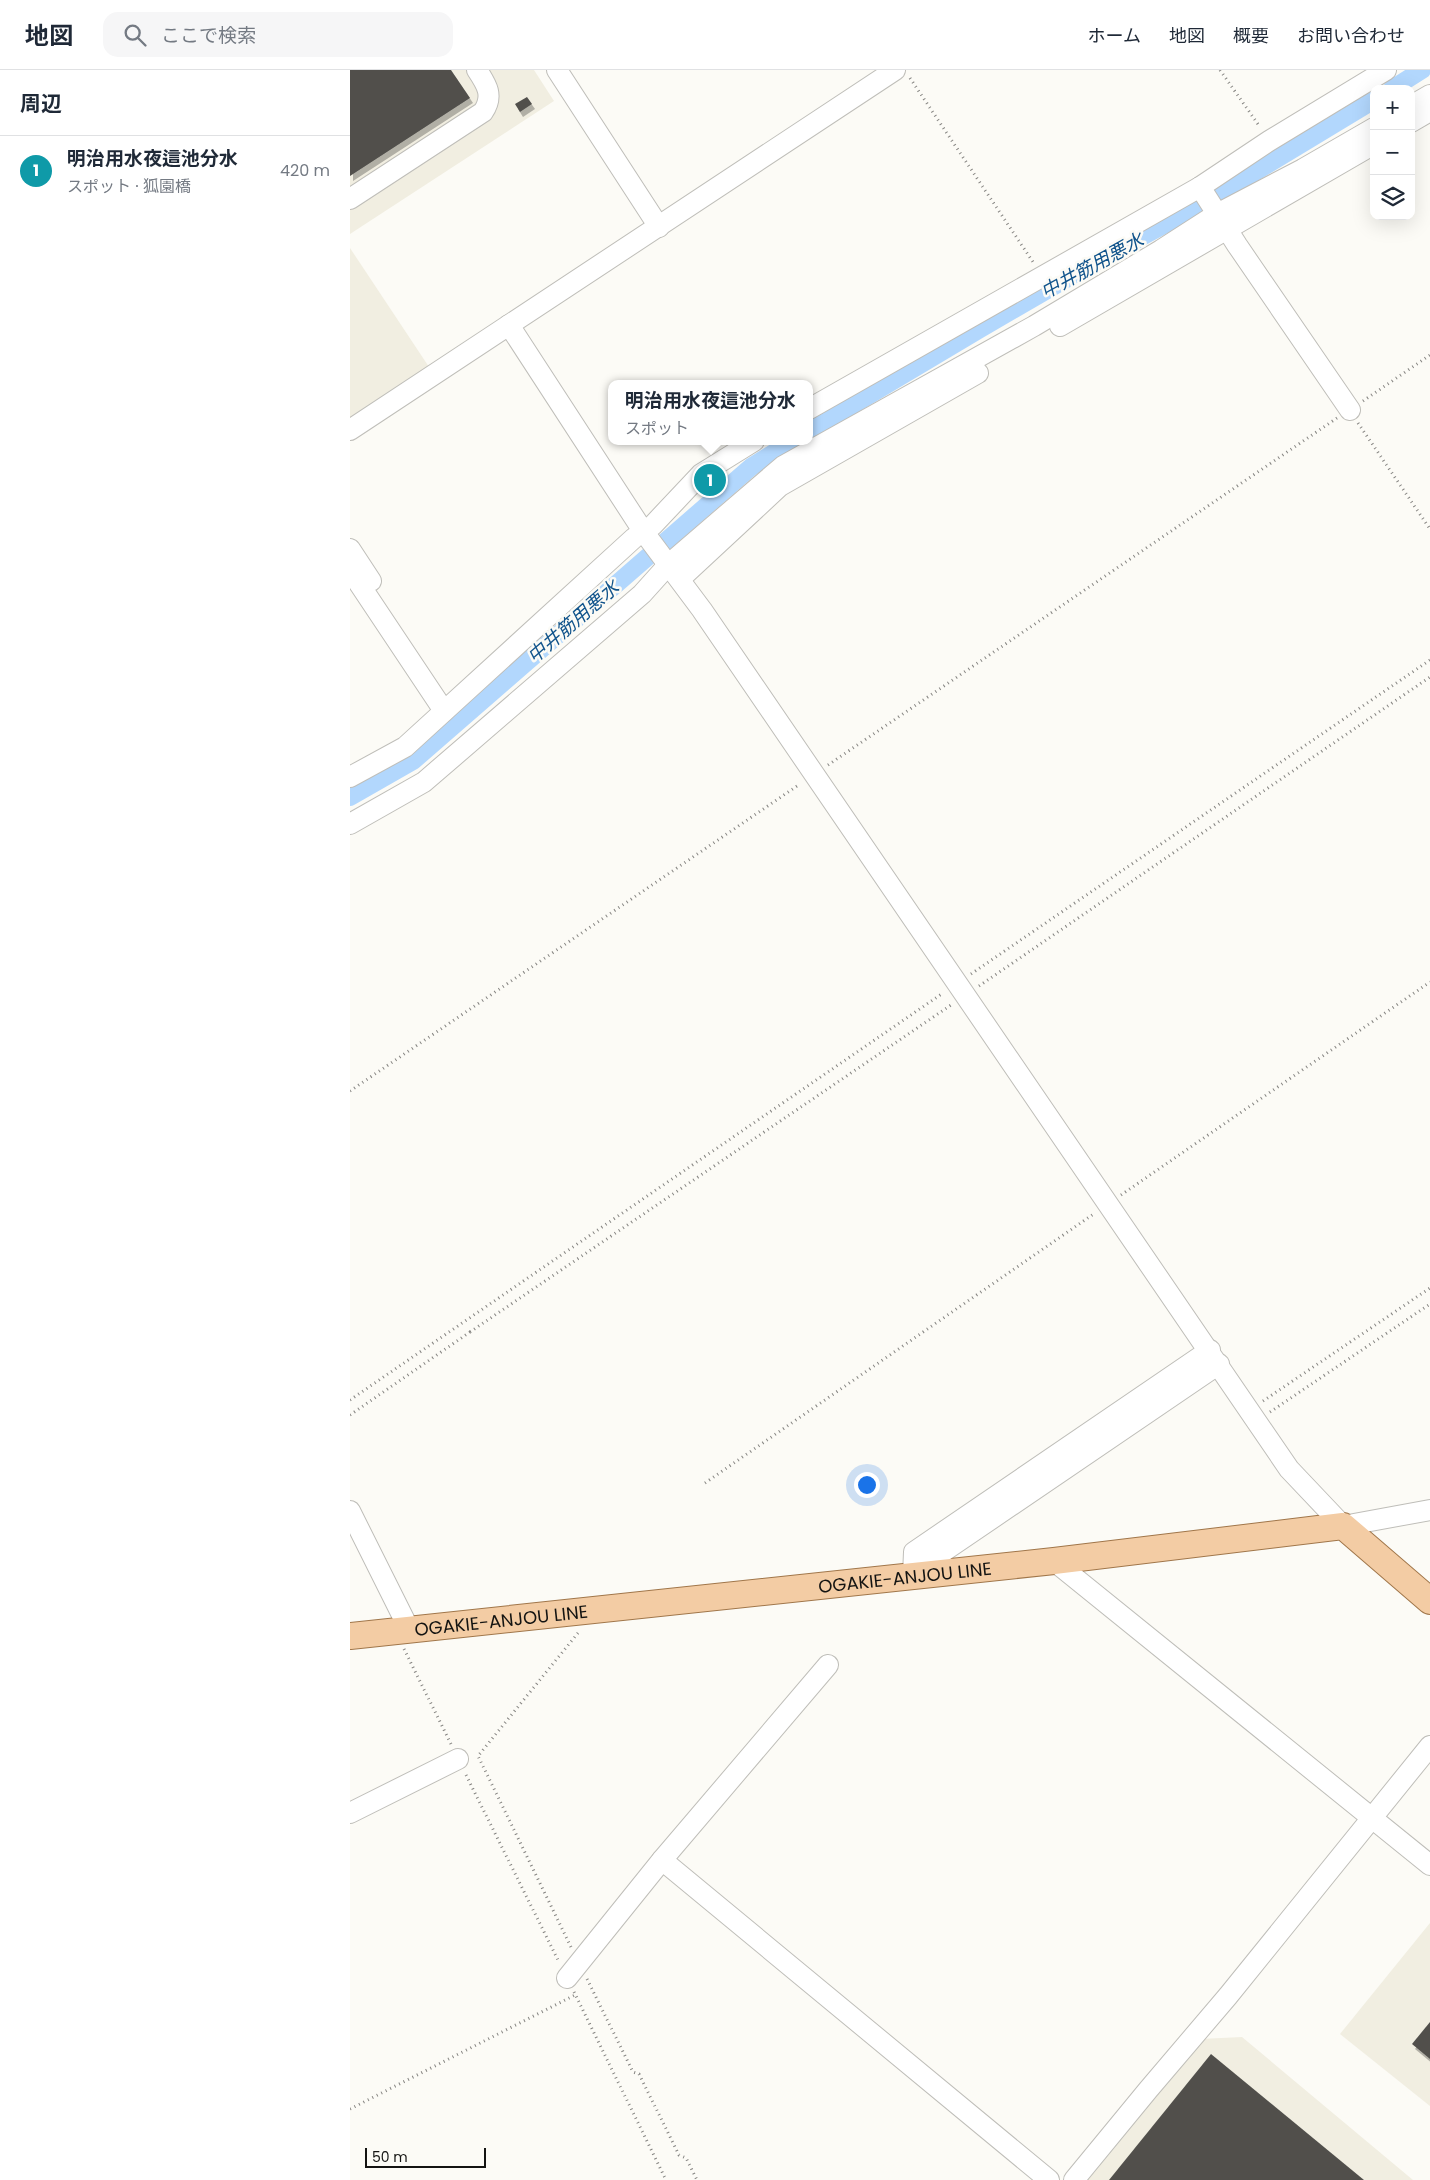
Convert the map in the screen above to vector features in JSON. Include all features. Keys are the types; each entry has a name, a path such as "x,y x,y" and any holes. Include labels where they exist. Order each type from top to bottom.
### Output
{"main road":[{"name":"OGAKIE-ANJOU LINE","path":"350,1636 1054,1561 1343,1526"},
{"path":"1343,1526 1395,1569 1430,1602"}],"street":[{"path":"350,199 483,112 488,104 488,86 477,70"},
{"path":"556,70 659,226"},
{"path":"350,430 895,70"},
{"path":"813,407 1201,189 1269,141 1386,70"},
{"path":"1415,104 1430,95"},
{"path":"1415,120 1430,111"},
{"path":"350,824 424,782 642,594 783,466 1034,326 1161,250 1220,218 1371,130"},
{"path":"1220,218 1370,146"},
{"path":"1201,189 1350,410"},
{"path":"509,325 647,536 815,774 1289,1469 1343,1526 1430,1510"},
{"path":"350,777 405,747 444,711 647,536 653,524 701,474 748,445"},
{"path":"350,549 382,597 375,608"},
{"path":"350,570 444,711"},
{"path":"913,1575 928,1562 1214,1357"},
{"path":"350,1511 402,1630"},
{"path":"1054,1561 1430,1865"},
{"path":"574,1979 662,1860 828,1665"},
{"path":"1074,2180 1228,1996 1430,1746"},
{"path":"350,1813 458,1759"},
{"path":"662,1860 1049,2180"}],"path":[{"path":"904,70 1043,277"},
{"path":"1220,70 1269,141"},
{"path":"350,1091 1430,355"},
{"path":"1350,410 1430,529"},
{"path":"350,1400 1430,660"},
{"path":"705,1482 1430,982"},
{"path":"1254,1416 1430,1288"},
{"path":"1254,1416 1430,1304"},
{"path":"350,1415 470,1332 472,1335"},
{"path":"597,1609 478,1756 574,1979 666,2180"},
{"path":"402,1630 458,1759 574,1979 633,2072 639,2074 678,2155 686,2158 697,2180"},
{"path":"350,2109 574,1979"}],"shaded area":[{"path":"350,70 534,70 554,101 350,234"},
{"path":"350,248 431,370 350,423"},
{"path":"1430,1923 1430,2106 1340,2034"},
{"path":"1242,2037 1413,2180 1082,2180 1200,2039"}],"building":[{"path":"350,70 451,70 470,98 350,176"},
{"path":"527,97 532,104 520,112 515,104"},
{"path":"711,476 718,484 713,489 710,486 706,489 702,484"},
{"path":"1430,2022 1430,2059 1412,2044"},
{"path":"1211,2054 1364,2180 1109,2180"}],"waterway":[{"name":"中井筋用悪水","path":"1398,85 1422,70"},
{"name":"中井筋用悪水","path":"813,429 1099,260 1204,203 1370,102"},
{"name":"中井筋用悪水","path":"350,797 413,761 751,467 787,445"}],"place":[{"name":"明治用水夜這池分水","path":"710,480"}]}
